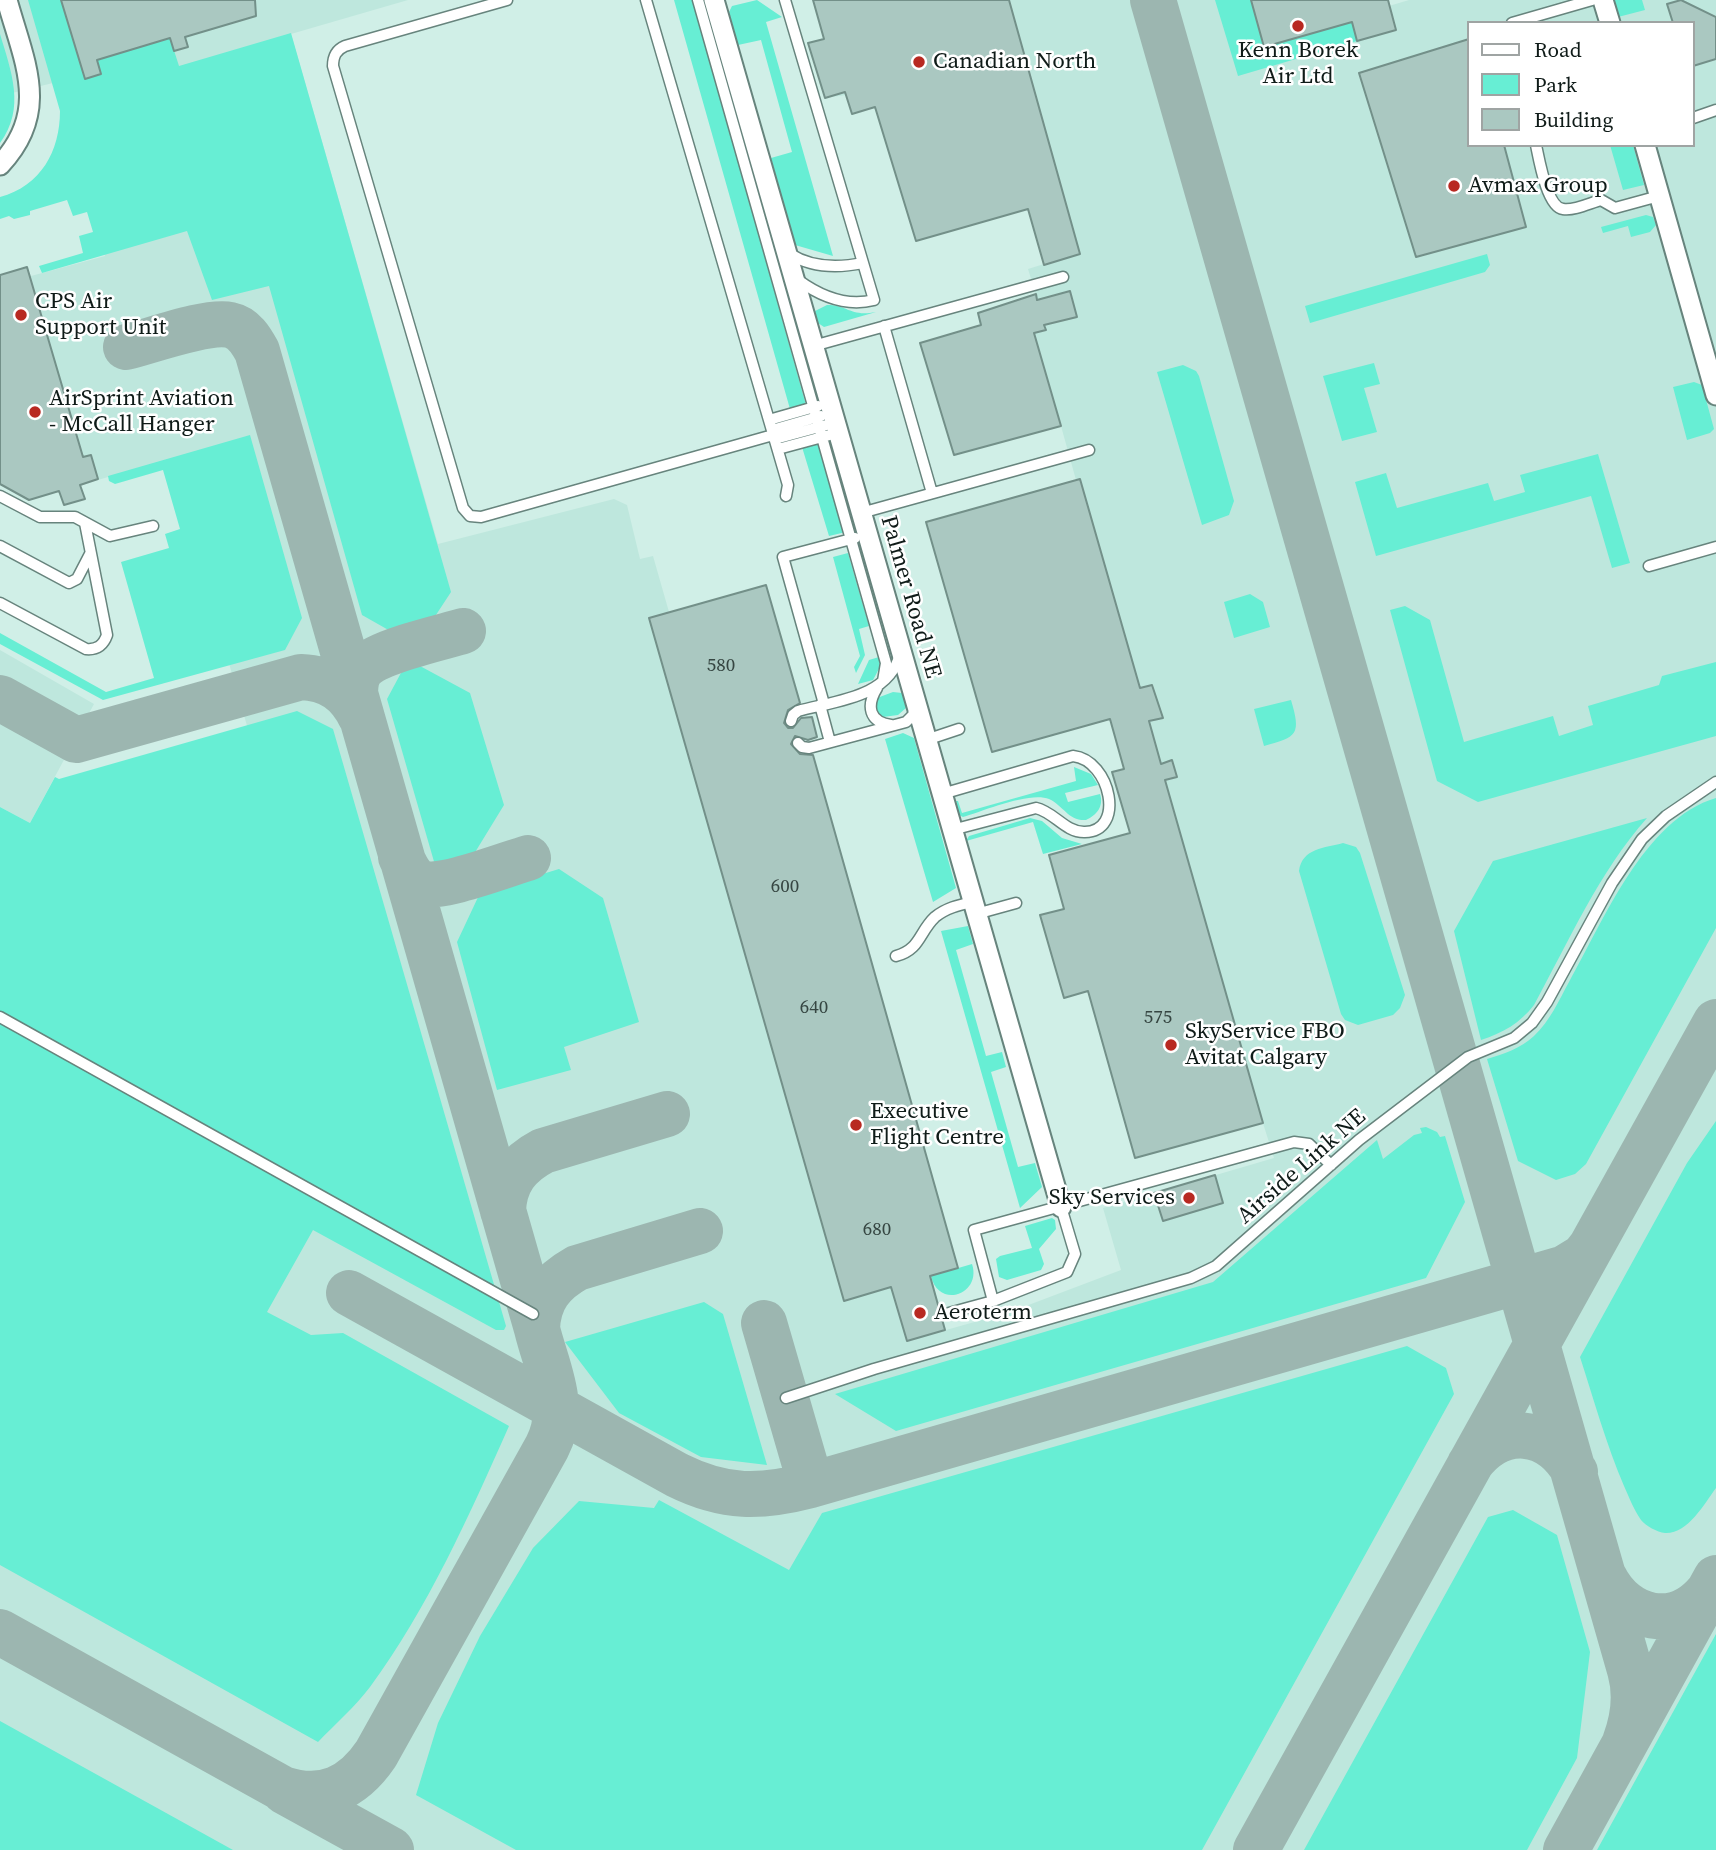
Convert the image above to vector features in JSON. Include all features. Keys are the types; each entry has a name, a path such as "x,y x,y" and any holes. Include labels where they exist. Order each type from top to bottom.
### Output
{"street":[{"path":"0,165 19,141 30,110 29,78 7,0"},
{"name":"Palmer Road NE","path":"714,0 738,113 793,275 813,346 825,420 860,513 859,537 900,650 1061,1207"},
{"path":"1603,0 1609,21"},
{"path":"1646,147 1716,391"}],"lane":[{"path":"507,0 345,46 339,49 333,60 463,508 470,516 481,517 825,420"},
{"path":"646,0 788,485 786,496"},
{"path":"698,0 738,113 859,537 886,663 881,683 872,697 871,713 878,721 892,725"},
{"path":"785,0 874,300 864,303 841,301 806,286 793,275"},
{"path":"1519,21 1592,0"},
{"path":"1695,117 1716,110"},
{"path":"1536,147 1551,200 1559,208 1566,209 1601,200 1612,208 1619,208 1659,196"},
{"path":"785,251 804,261 821,265 846,266 863,263"},
{"path":"813,346 1063,277"},
{"path":"884,327 932,493"},
{"path":"773,435 825,420"},
{"path":"860,513 1089,450"},
{"path":"0,496 40,517 71,515 110,536 153,526"},
{"path":"0,603 86,649 101,646 107,635 85,523"},
{"path":"830,742 783,557 859,537"},
{"path":"0,546 69,583 77,579 90,554"},
{"path":"1649,566 1716,547"},
{"path":"791,721 795,713 870,691 895,669 900,650"},
{"path":"798,743 806,748 892,725 910,719 914,715 916,704"},
{"path":"926,740 959,729"},
{"path":"941,794 1073,756 1087,760 1099,770 1110,802 1104,823 1087,832 1076,831 1047,811 1036,808 952,831"},
{"name":"Airside Link NE","path":"786,1398 874,1369 1191,1278 1216,1266 1359,1140 1468,1057 1514,1038 1532,1023 1547,1002 1612,883 1637,845 1666,816 1716,782"},
{"path":"896,956 912,950 938,915 954,906 974,908 1016,903"},
{"path":"0,1017 533,1314"},
{"path":"993,1301 974,1230 1294,1142 1309,1144 1331,1165"},
{"path":"949,1312 993,1301 1061,1275 1071,1267 1075,1254 1061,1207"}],"shaded area":[{"path":"0,0 408,0 291,34 438,544 614,499 627,505 640,559 653,556 669,612 650,619 844,1301 931,1276 946,1330 1010,1312 1121,1270 1103,1208 1274,1158 1255,1098 1128,1134 1061,898 1188,863 1165,780 1176,777 1172,760 1161,764 1149,721 1162,717 1153,685 1140,688 1110,719 992,752 926,522 1076,480 1061,426 954,455 920,343 980,325 978,313 1036,295 1028,269 1044,264 1028,209 916,241 875,107 852,114 846,95 825,98 808,43 824,38 813,0 1251,0 1264,46 1352,22 1357,41 1396,30 1389,6 1409,0 1716,0 1716,1850 0,1850 0,998 388,1214 170,459 29,500 0,484 0,275 27,267 31,276 105,256 57,82 0,96"},
{"path":"0,650 94,704 30,823 0,807"}],"green space":[{"path":"28,0 61,0 85,79 101,74 97,60 170,38 179,66 291,33 451,592 432,621 392,632 362,615 269,286 212,300 187,231 42,273 39,266 83,253 79,236 93,232 87,212 73,216 67,200 30,211 30,215 0,219 0,197 27,185 37,176 52,153 59,126 60,111"},
{"path":"674,0 693,0 806,405 790,409"},
{"path":"757,0 782,17 766,22 833,256 795,245 771,158 792,152 761,40 738,45 729,12 732,6"},
{"path":"1215,0 1251,0 1264,47 1352,22 1357,41 1238,76"},
{"path":"1614,0 1642,0 1645,10 1618,17"},
{"path":"0,34 12,76 14,103 13,116 0,143"},
{"path":"1611,147 1634,147 1644,185 1623,190"},
{"path":"1646,215 1653,217 1656,225 1650,232 1631,237 1628,226 1603,233 1601,227"},
{"path":"1487,254 1490,265 1485,272 1310,323 1305,306"},
{"path":"827,305 860,313 876,312 824,327 818,323 815,311"},
{"path":"1374,363 1380,384 1364,388 1377,432 1342,441 1323,376"},
{"path":"1183,365 1196,371 1199,376 1234,501 1229,515 1202,525 1157,372"},
{"path":"1694,382 1702,385 1714,429 1710,433 1687,440 1673,387"},
{"path":"250,435 302,618 285,650 103,700 0,644 0,633 106,692 154,678 121,562 169,548 165,534 180,529 163,470 115,484 109,481 108,476"},
{"path":"819,442 846,532 829,536 802,447"},
{"path":"1598,454 1630,563 1612,568 1591,496 1376,556 1355,482 1386,473 1397,508 1488,483 1494,501 1525,492 1520,475"},
{"path":"848,553 869,626 859,629 865,655 856,673 854,667 860,656 833,557"},
{"path":"1250,594 1263,602 1270,627 1234,638 1224,602"},
{"path":"1405,606 1430,620 1464,742 1553,716 1559,736 1593,725 1588,706 1659,685 1662,676 1716,662 1716,736 1478,802 1437,781 1390,610"},
{"path":"879,657 881,665 873,680 858,684 869,660"},
{"path":"420,666 470,693 504,805 474,854 435,865 387,699 402,671"},
{"path":"893,692 902,693 906,708 898,715 883,717 876,709 877,698"},
{"path":"1291,700 1296,720 1294,732 1284,740 1264,746 1254,709"},
{"path":"297,711 333,729 506,1326 504,1330 496,1330 313,1230 267,1312 311,1335 343,1333 509,1426 463,1527 411,1626 364,1694 318,1742 0,1565 0,807 30,823 55,777 59,779"},
{"path":"903,733 914,738 956,888 933,902 885,739"},
{"path":"1074,767 1091,774 1098,785 1065,793 1068,802 1100,794 1099,810 1086,820 1070,816 1054,802 1041,797 1019,800 963,817 959,815 956,801 962,813 1076,781"},
{"path":"1716,798 1716,928 1586,1164 1575,1174 1556,1180 1518,1161 1487,1059 1518,1047 1540,1030 1558,1003 1628,875 1667,827 1690,809"},
{"path":"1030,818 1042,821 1062,838 1082,844 1043,854 1033,822 966,841 969,836"},
{"path":"1647,818 1599,884 1534,1005 1511,1027 1481,1040 1454,931 1493,861"},
{"path":"1343,843 1356,847 1360,853 1405,995 1400,1008 1393,1015 1358,1025 1345,1020 1341,1014 1299,871 1301,863 1309,853"},
{"path":"559,869 603,898 639,1022 564,1047 571,1070 497,1090 457,942 480,893"},
{"path":"968,926 973,944 956,950 986,1056 1002,1052 1006,1067 991,1072 1018,1167 1035,1163 1042,1187 1020,1208 941,931"},
{"path":"1716,1121 1716,1488 1688,1523 1681,1529 1665,1533 1655,1530 1638,1516 1612,1454 1580,1357 1687,1163"},
{"path":"1426,1127 1437,1132 1440,1137 1445,1136 1465,1202 1426,1278 896,1431 835,1394 1213,1282 1377,1140 1383,1159 1414,1135 1422,1133 1420,1128"},
{"path":"1052,1218 1055,1220 1056,1229 1039,1249 1044,1264 1041,1270 1007,1280 999,1277 996,1259 1032,1248 1025,1226"},
{"path":"972,1264 973,1275 966,1290 950,1295 942,1293 935,1286 931,1276"},
{"path":"704,1302 723,1314 767,1465 701,1457 619,1413 565,1342"},
{"path":"1407,1346 1446,1368 1454,1394 1202,1850 516,1850 416,1795 438,1723 480,1636 533,1548 579,1501 654,1508 659,1500 789,1570 822,1513"},
{"path":"1513,1510 1557,1535 1590,1652 1577,1758 1527,1850 1304,1850 1488,1517"},
{"path":"1716,1634 1716,1850 1597,1850"},
{"path":"0,1721 233,1850 0,1850"}],"building":[{"path":"61,0 255,0 256,16 185,37 188,47 174,51 170,38 97,60 101,74 85,79"},
{"path":"813,0 1009,0 1080,254 1044,265 1028,209 916,241 875,107 852,114 845,92 825,98 808,43 824,39"},
{"name":"Kenn Borek Air Ltd","path":"1251,0 1388,0 1396,30 1357,41 1352,22 1264,47"},
{"path":"1681,0 1716,17 1716,59 1695,65 1695,21 1672,21 1667,4"},
{"name":"Avmax Group","path":"1468,39 1468,147 1505,147 1526,227 1416,257 1359,73"},
{"name":"AirSprint Aviation - McCall Hanger","path":"27,267 83,457 91,455 98,479 80,485 85,499 64,505 59,491 29,500 0,484 0,275"},
{"path":"1070,291 1077,317 1044,325 1046,330 1034,333 1061,426 954,455 920,343 981,325 978,313 1036,294 1037,300"},
{"path":"1080,479 1140,688 1152,685 1163,718 1149,721 1161,764 1172,760 1177,777 1165,780 1263,1123 1135,1158 1088,991 1064,998 1040,915 1064,909 1049,855 1130,833 1112,772 1124,769 1110,719 992,752 926,522"},
{"name":"Executive Flight Centre","path":"766,585 800,703 788,710 784,723 788,728 793,728 801,718 812,717 817,737 808,740 795,736 791,744 800,754 813,755 958,1268 930,1276 945,1330 907,1341 891,1287 844,1301 649,618"},
{"name":"Sky Services","path":"1215,1175 1223,1203 1163,1221 1154,1193"}],"taxiway":[{"path":"1153,0 1630,1670 1634,1706 1625,1742"},
{"path":"0,1632 283,1789 311,1794 336,1789 357,1776 376,1754 547,1447 556,1417 554,1388 257,351 250,339 239,329 220,324 194,328 126,347"},
{"path":"355,697 358,676 368,663 393,652 463,631"},
{"path":"0,698 76,740 301,677 321,680 337,688 351,700 361,717"},
{"path":"401,857 414,878 421,883 430,884 457,880 528,858"},
{"path":"1256,1850 1716,1022"},
{"path":"503,1211 506,1191 514,1175 534,1156 667,1114"},
{"path":"537,1329 540,1309 548,1292 560,1279 577,1268 700,1231"},
{"path":"349,1293 677,1475 711,1489 759,1494 811,1485 1565,1268 1583,1257 1590,1248"},
{"path":"764,1323 811,1485"},
{"path":"1470,1464 1482,1451 1496,1442 1524,1436 1539,1439 1552,1446 1575,1472"},
{"path":"1604,1577 1613,1592 1625,1603 1652,1616 1681,1612 1708,1592"},
{"path":"1566,1850 1716,1578"},
{"path":"284,1791 391,1850"}],"place":[{"name":"Kenn Borek Air Ltd","path":"1298,26"},
{"name":"Canadian North","path":"919,62"},
{"name":"Avmax Group","path":"1454,186"},
{"name":"CPS Air Support Unit","path":"21,315"},
{"name":"AirSprint Aviation - McCall Hanger","path":"35,412"},
{"name":"SkyService FBO Avitat Calgary","path":"1171,1045"},
{"name":"Executive Flight Centre","path":"856,1125"},
{"name":"Sky Services","path":"1189,1198"},
{"name":"Aeroterm","path":"920,1313"}]}
